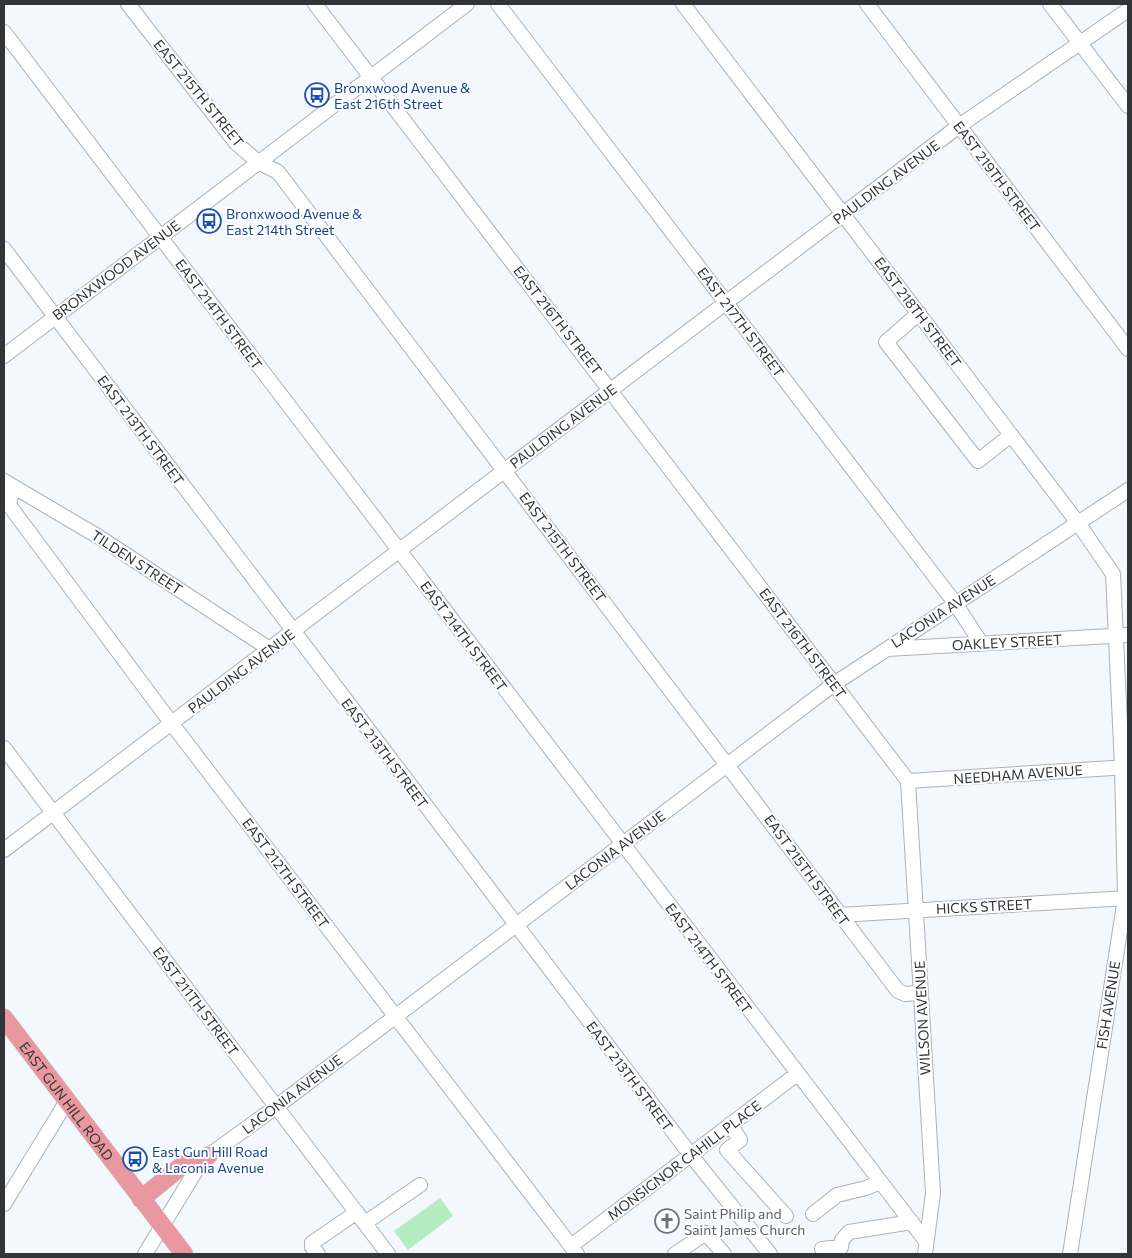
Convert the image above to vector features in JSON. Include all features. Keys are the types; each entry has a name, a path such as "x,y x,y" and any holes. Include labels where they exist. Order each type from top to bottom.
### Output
{"main road":[{"name":"EAST GUN HILL ROAD","path":"4,1018 184,1254"},
{"path":"142,1199 183,1165 208,1156"}],"street":[{"name":"EAST 215TH STREET","path":"128,4 236,143 258,162 278,172 898,991 905,994 919,993"},
{"name":"EAST 216TH STREET","path":"315,4 611,389 908,781"},
{"name":"BRONXWOOD AVENUE","path":"4,356 467,4"},
{"name":"EAST 217TH STREET","path":"498,4 955,603 980,643"},
{"name":"EAST 218TH STREET","path":"683,4 1078,523 1114,574 1123,635"},
{"name":"EAST 219TH STREET","path":"866,4 1128,349"},
{"path":"1050,4 1128,106"},
{"name":"PAULDING AVENUE","path":"4,850 172,724 268,648 292,632 504,469 959,126 1128,10"},
{"name":"EAST 214TH STREET","path":"4,32 925,1240"},
{"name":"EAST 213TH STREET","path":"4,249 292,632 690,1154 770,1254"},
{"path":"918,313 886,342 978,461 1011,435"},
{"name":"TILDEN STREET","path":"8,483 98,537 268,648"},
{"name":"EAST 212TH STREET","path":"8,483 9,505 172,724 574,1250"},
{"name":"LACONIA AVENUE","path":"145,1254 197,1169 208,1156 276,1107 834,684 1128,490"},
{"name":"OAKLEY STREET","path":"886,649 1123,635"},
{"name":"FISH AVENUE","path":"1070,1254 1126,898 1123,635"},
{"name":"EAST 211TH STREET","path":"4,748 388,1254"},
{"name":"NEEDHAM AVENUE","path":"908,781 1125,767"},
{"name":"WILSON AVENUE","path":"908,781 917,910 919,993 933,1193 925,1240 925,1254"},
{"name":"HICKS STREET","path":"839,915 1126,898"},
{"name":"MONSIGNOR CAHILL PLACE","path":"574,1250 690,1154 797,1074"},
{"path":"4,1204 67,1101"},
{"path":"730,1124 740,1140 727,1150 786,1216"},
{"path":"813,1214 837,1194 866,1188 880,1182"},
{"path":"318,1254 312,1247 312,1243 420,1185"},
{"path":"822,1249 841,1246 842,1240 850,1232 912,1222"},
{"path":"675,1254 706,1233 724,1254"}],"green space":[{"path":"440,1198 453,1216 408,1250 394,1231"}],"place":[{"name":"Bronxwood Avenue & East 216th Street","path":"317,95"},
{"name":"Bronxwood Avenue & East 214th Street","path":"209,221"},
{"name":"East Gun Hill Road & Laconia Avenue","path":"135,1159"},
{"name":"Saint Philip and Saint James Church","path":"667,1221"}]}
